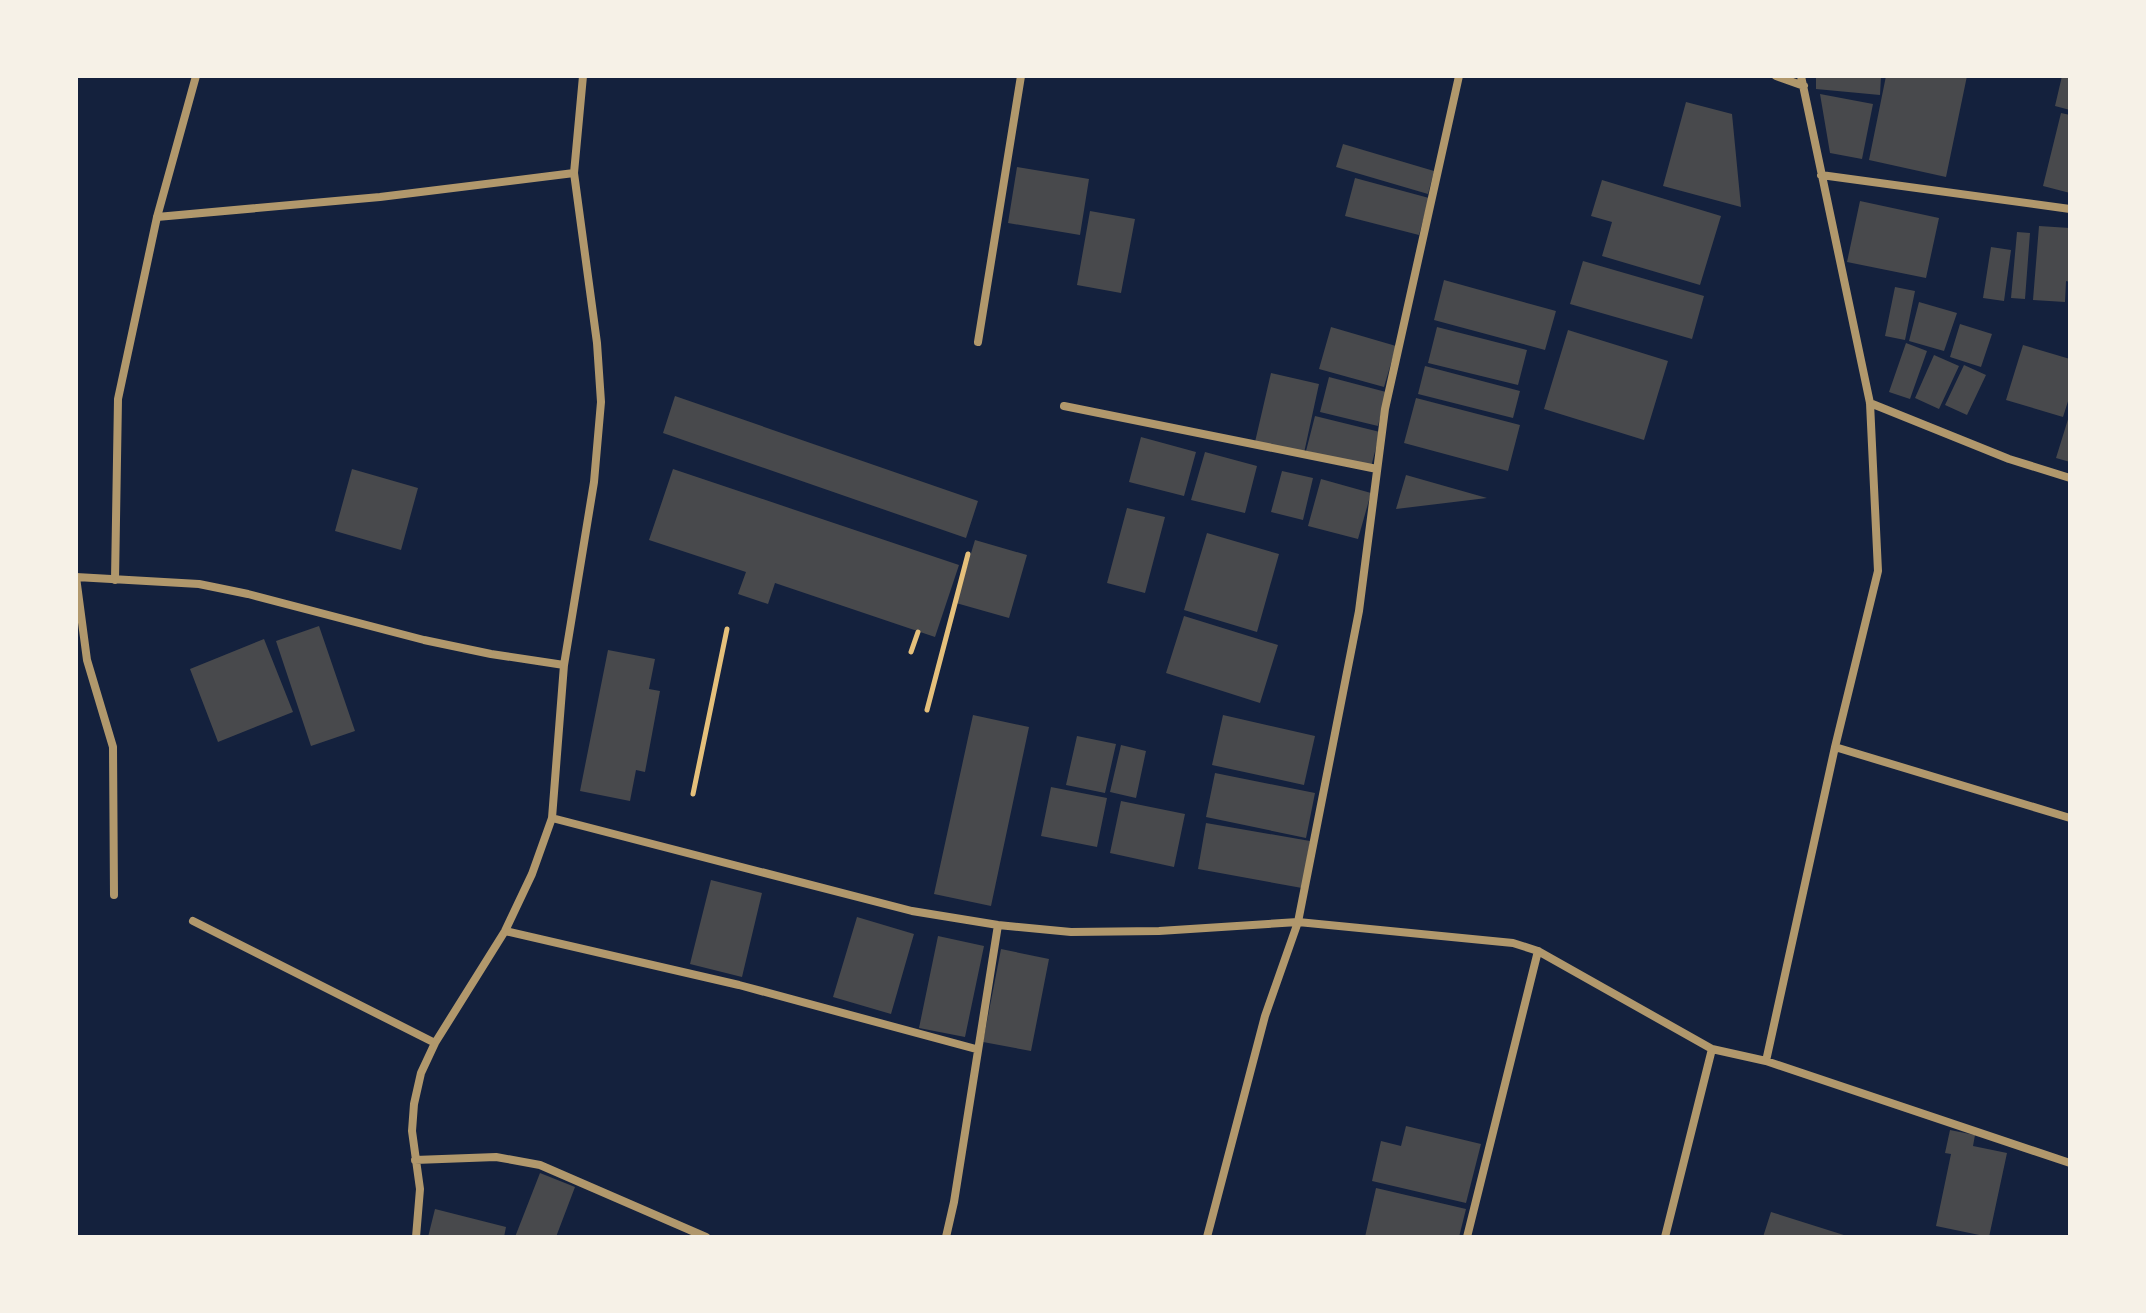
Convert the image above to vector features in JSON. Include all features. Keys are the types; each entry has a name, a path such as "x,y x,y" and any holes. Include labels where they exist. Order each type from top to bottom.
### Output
{"street":[{"path":"115,580 118,399 157,217 196,76"},
{"path":"416,1237 420,1189 412,1131 421,1073 435,1043 505,931 532,874 552,818 564,665 594,482 601,402 597,343 574,173 583,76"},
{"path":"978,342 1021,76"},
{"path":"1207,1237 1265,1016 1298,922 1359,611 1385,409 1459,76"},
{"path":"1766,1061 1835,747 1878,571 1870,403 1802,81 1776,76"},
{"path":"157,217 380,197 574,173"},
{"path":"1821,175 2070,209"},
{"path":"1870,403 2009,459 2070,478"},
{"path":"1064,406 1377,469"},
{"path":"114,895 113,747 87,660 76,577 173,581 212,586 424,640 564,665"},
{"path":"1835,747 2070,818"},
{"path":"552,818 912,911 998,925 1071,932 1159,931 1298,922 1513,943 1538,951 1712,1049 1766,1061 2070,1163"},
{"path":"193,921 435,1043"},
{"path":"946,1237 998,925"},
{"path":"505,931 739,985 976,1049"},
{"path":"1467,1237 1538,951"},
{"path":"1665,1237 1712,1049"},
{"path":"415,1160 496,1157 540,1165 706,1237"}],"path":[{"path":"927,710 968,554"},
{"path":"693,794 727,629"},
{"path":"911,652 918,632"}],"building":[{"path":"1816,76 1881,76 1880,95 1816,89"},
{"path":"1886,76 1967,76 1946,177 1869,160"},
{"path":"2062,76 2070,76 2070,110 2055,106"},
{"path":"1820,94 1873,104 1862,159 1830,153"},
{"path":"1686,102 1732,114 1741,207 1663,186"},
{"path":"2061,113 2070,115 2070,193 2043,186"},
{"path":"1343,144 1434,171 1428,194 1336,167"},
{"path":"1017,167 1089,179 1080,235 1008,223"},
{"path":"1355,178 1429,198 1419,235 1345,216"},
{"path":"1602,180 1721,216 1700,285 1602,256 1612,222 1591,216"},
{"path":"1860,201 1939,218 1926,278 1847,262"},
{"path":"1090,211 1135,219 1121,293 1077,285"},
{"path":"2039,226 2070,228 2070,282 2066,281 2065,302 2033,300"},
{"path":"2017,232 2030,233 2025,299 2011,298"},
{"path":"1991,247 2011,250 2004,301 1983,298"},
{"path":"1583,261 1704,296 1692,339 1570,304"},
{"path":"1444,280 1556,311 1545,350 1434,320"},
{"path":"1895,287 1915,291 1905,340 1885,336"},
{"path":"1919,302 1957,313 1944,351 1909,341"},
{"path":"1960,324 1992,334 1981,367 1950,357"},
{"path":"1331,327 1396,346 1384,387 1319,369"},
{"path":"1437,327 1527,350 1518,385 1428,363"},
{"path":"1568,330 1668,361 1644,440 1544,409"},
{"path":"1906,343 1927,351 1910,399 1889,392"},
{"path":"2023,345 2070,359 2070,395 2063,417 2006,400"},
{"path":"1934,355 1959,366 1939,409 1915,398"},
{"path":"1964,365 1986,375 1967,415 1945,405"},
{"path":"1425,366 1520,391 1513,418 1418,394"},
{"path":"1271,373 1319,384 1304,453 1255,442"},
{"path":"1329,377 1386,392 1378,426 1320,412"},
{"path":"675,396 978,501 966,538 663,433"},
{"path":"1416,398 1520,425 1508,471 1404,443"},
{"path":"1315,416 1380,432 1371,467 1306,451"},
{"path":"2070,416 2070,462 2056,458"},
{"path":"1141,437 1196,452 1184,496 1129,482"},
{"path":"1205,452 1257,466 1245,513 1191,500"},
{"path":"352,469 418,488 401,550 335,531"},
{"path":"673,469 959,565 935,637 775,583 768,604 738,594 746,572 649,540"},
{"path":"1282,471 1313,478 1303,520 1271,512"},
{"path":"1406,475 1487,498 1396,509"},
{"path":"1321,479 1371,493 1358,539 1308,526"},
{"path":"1127,508 1165,517 1145,593 1107,583"},
{"path":"1207,533 1279,554 1257,632 1184,610"},
{"path":"975,540 1027,555 1009,618 956,603"},
{"path":"1184,616 1278,645 1260,703 1166,673"},
{"path":"319,626 355,731 311,746 276,641"},
{"path":"264,639 293,712 218,742 190,669"},
{"path":"608,650 655,659 649,689 660,691 645,772 636,770 630,801 580,791"},
{"path":"973,715 1029,727 991,906 934,894"},
{"path":"1223,715 1315,736 1304,785 1212,765"},
{"path":"1077,736 1116,744 1105,793 1066,785"},
{"path":"1121,745 1146,751 1136,798 1110,792"},
{"path":"1215,773 1315,793 1306,838 1206,817"},
{"path":"1051,787 1107,798 1097,847 1041,836"},
{"path":"1121,801 1185,814 1174,867 1110,853"},
{"path":"1206,823 1310,841 1302,888 1198,869"},
{"path":"711,880 762,893 742,977 690,964"},
{"path":"857,917 914,934 891,1014 833,997"},
{"path":"938,936 984,946 965,1037 919,1028"},
{"path":"1001,949 1049,959 1031,1051 983,1042"},
{"path":"1406,1126 1481,1144 1466,1203 1372,1181 1381,1141 1401,1146"},
{"path":"1950,1130 1975,1135 1973,1146 2007,1153 1989,1237 1936,1226 1951,1154 1945,1153"},
{"path":"540,1173 575,1187 556,1237 515,1237"},
{"path":"1376,1188 1466,1209 1459,1237 1365,1237"},
{"path":"435,1209 506,1227 504,1237 428,1237"},
{"path":"1771,1212 1847,1236 1847,1237 1763,1237"}]}
